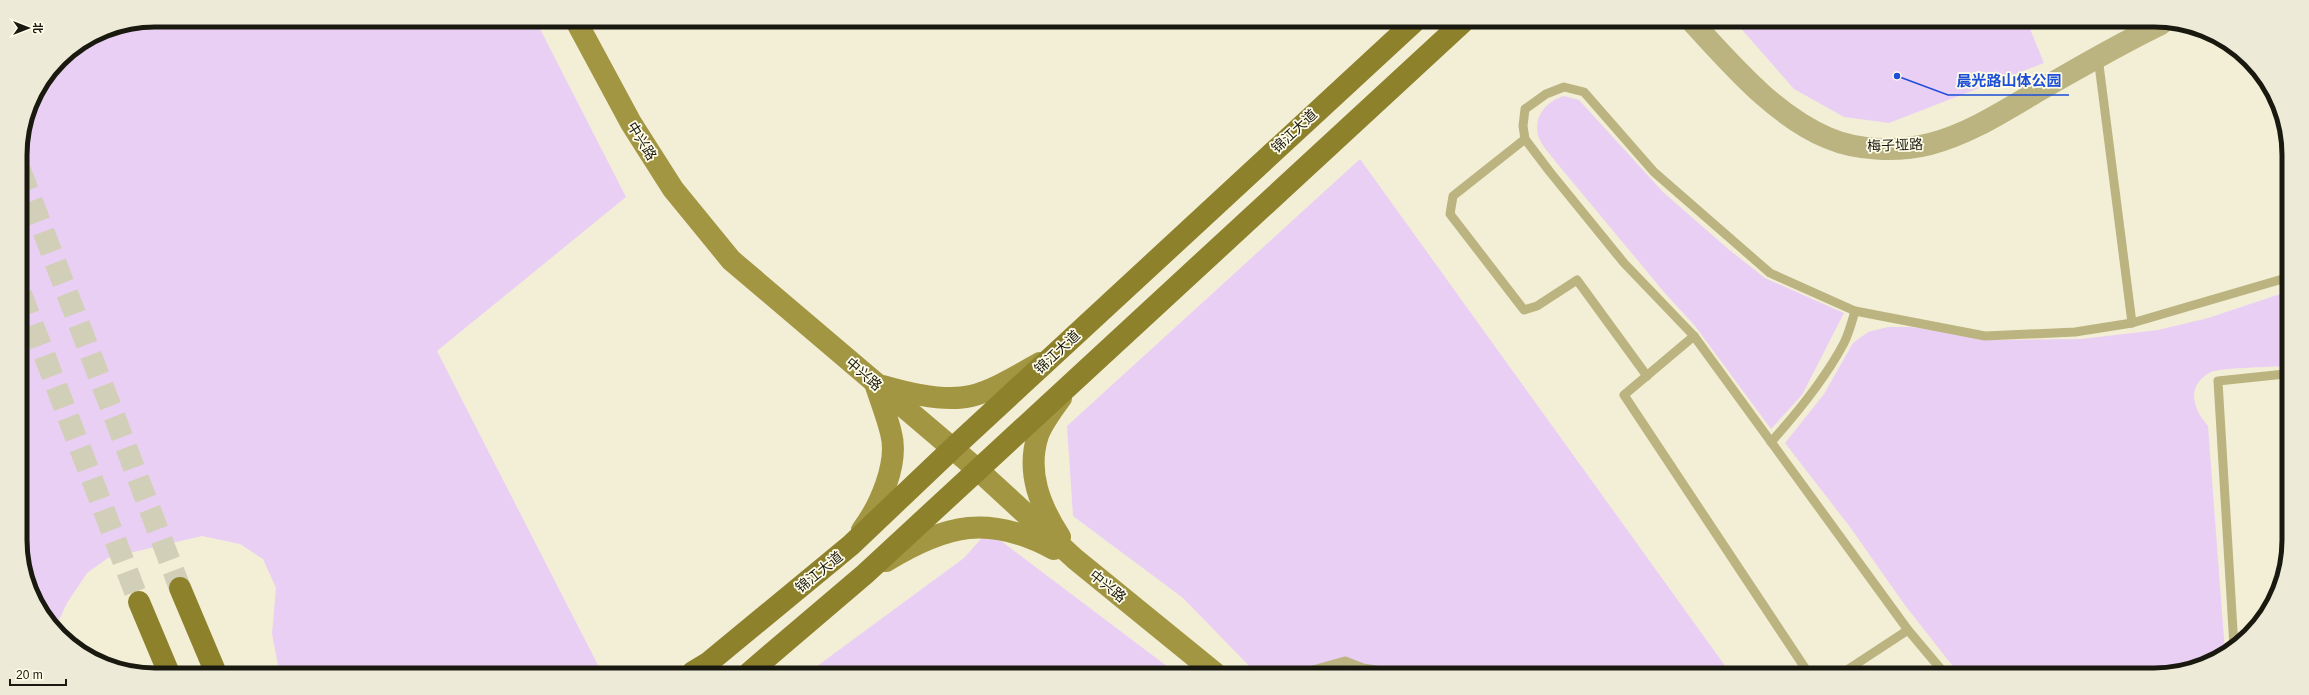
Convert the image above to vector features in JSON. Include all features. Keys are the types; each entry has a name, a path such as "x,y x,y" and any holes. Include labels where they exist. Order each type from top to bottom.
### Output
{"main road":[{"name":"中兴路","path":"579,27 630,123 669,182 731,260 978,470 1075,559 1208,668"},
{"name":"锦江大道","path":"700,668 708,663 851,546 952,449 1409,27"},
{"path":"755,668 865,574 1458,27"},
{"path":"875,383 915,395 970,396 1002,383 1049,359"},
{"path":"851,546 873,516 892,469 892,434 875,383"},
{"path":"1069,386 1038,435 1033,469 1037,492 1050,522 1075,559"},
{"path":"865,574 915,544 951,530 973,526 1005,530 1037,540 1075,559"},
{"path":"180,588 214,668"},
{"path":"139,602 167,668"}],"street":[{"name":"梅子垭路","path":"1697,27 1764,96 1790,116 1828,138 1855,146 1868,147 1904,147 1930,144 1961,133 1998,115 2098,56 2155,27"}],"lane":[{"path":"2098,56 2132,323"},
{"path":"1940,668 1908,630 1694,336 1624,263 1525,139 1523,126 1525,109 1546,94 1564,87 1584,92 1654,172 1770,273 1856,311 1985,336 2075,332 2132,323 2282,279"},
{"path":"1525,139 1452,196 1450,214 1524,310 1537,306 1577,280 1647,376"},
{"path":"1771,442 1799,411 1825,373 1844,342 1856,311"},
{"path":"1694,336 1624,395 1805,668"},
{"path":"2234,639 2218,381 2282,374"},
{"path":"1850,668 1908,630"},
{"path":"1320,668 1345,661 1363,668"}],"shaded area":[{"path":"539,27 626,197 437,351 599,668 278,668 272,634 276,588 263,559 240,544 202,536 108,558 87,573 67,603 58,623 44,604 37,589 29,565 27,548 27,147 31,122 40,98 53,77 71,59 91,44 122,31 138,28"},
{"path":"1740,27 2029,27 2044,63 1889,123 1844,117 1794,89"},
{"path":"1564,96 1579,100 1663,192 1727,248 1765,278 1844,313 1802,395 1771,429 1695,326 1664,292 1542,144 1537,131 1539,117 1546,106 1557,98"},
{"path":"1360,159 1727,668 1251,668 1183,598 1073,516 1067,426"},
{"path":"2282,293 2282,366 2211,372 2203,377 2195,390 2195,404 2198,412 2208,426 2225,646 2211,655 2179,666 2162,668 1954,668 1904,604 1850,527 1785,443 1824,394 1853,343 1868,332 1888,327 1911,327 1997,340 2081,339 2158,330 2208,318"},
{"path":"988,531 1169,668 814,668 964,558"}],"tunnel":[{"path":"27,188 180,588"},
{"path":"27,310 139,602"}],"place":[{"name":"晨光路山体公园","path":"1897,76"}]}
